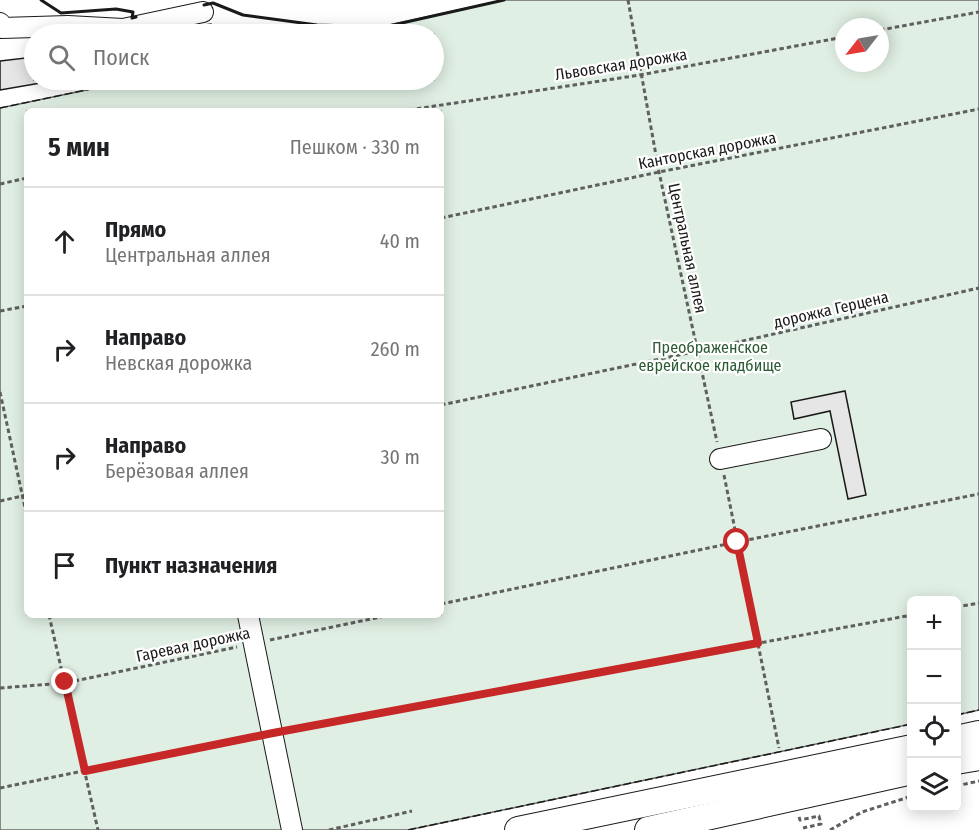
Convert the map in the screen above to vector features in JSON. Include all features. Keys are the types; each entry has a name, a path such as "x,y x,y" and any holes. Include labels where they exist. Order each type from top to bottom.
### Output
{"main road":[{"path":"961,738 979,734"},
{"path":"648,830 682,822 907,750"},
{"path":"961,760 979,757"},
{"path":"518,830 676,796 907,772"}],"lane":[{"path":"147,24 203,12"},
{"path":"0,23 2,28 24,27"},
{"path":"720,459 821,439"},
{"path":"249,618 292,830"}],"path":[{"name":"Центральная аллея","path":"628,0 659,172 779,748"},
{"path":"889,28 979,12"},
{"name":"Львовская дорожка","path":"422,108 640,75 835,39"},
{"name":"Канторская дорожка","path":"444,217 979,109"},
{"path":"0,184 24,179"},
{"name":"дорожка Герцена","path":"444,404 698,351 979,288"},
{"path":"0,311 24,307"},
{"path":"0,392 24,492"},
{"path":"444,603 979,494"},
{"path":"0,501 24,496"},
{"path":"961,606 979,603"},
{"path":"0,788 273,733 907,616"},
{"path":"50,618 98,830"},
{"name":"Гаревая дорожка","path":"0,688 65,682 376,618"},
{"path":"961,785 979,781"},
{"path":"830,830 862,812 907,798"},
{"path":"329,830 412,811"},
{"path":"803,819 819,816 821,824 803,828"}],"green space":[{"name":"Преображенское еврейское кладбище","path":"504,0 979,0 979,710 961,714 961,596 907,596 907,725 408,830 0,830 0,108 86,90 444,90 444,24 394,24"}],"building":[{"path":"24,58 24,86 0,90 0,61"},
{"path":"845,391 866,495 848,499 830,411 794,419 791,402"}],"fence":[{"path":"0,108 86,90"},
{"path":"961,714 979,710"},
{"path":"408,830 907,725"}],"wall":[{"path":"41,0 61,13 116,9 133,12 132,18 136,17"},
{"path":"397,24 504,0"},
{"path":"204,5 213,3 243,15 310,24"}],"route":[{"path":"65,682 85,771 273,733 758,643 737,542"}]}
